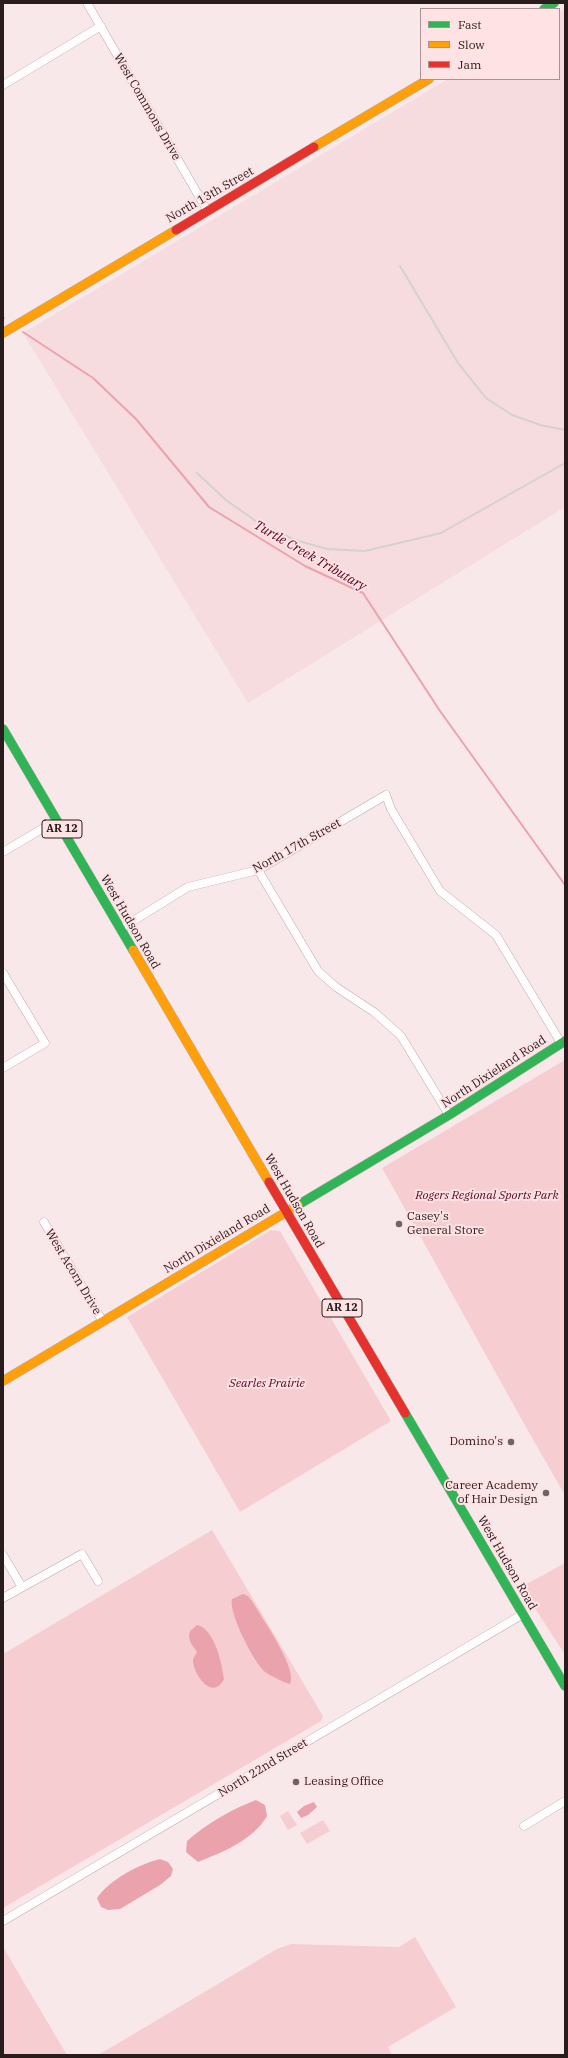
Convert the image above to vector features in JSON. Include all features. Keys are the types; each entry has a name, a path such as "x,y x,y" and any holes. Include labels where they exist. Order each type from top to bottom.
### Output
{"main road":[{"name":"North 13th Street","path":"3,333 427,80"},
{"name":"West Hudson Road","path":"3,729 565,1686"},
{"name":"North Dixieland Road","path":"3,1380 103,1322 286,1211 449,1115 563,1042"}],"street":[{"name":"West Commons Drive","path":"87,3 207,210"},
{"path":"3,85 101,26"},
{"name":"North 17th Street","path":"120,929 188,887 258,870 386,795 391,809 440,891 496,935 563,1042"},
{"path":"3,852 57,820"},
{"path":"258,870 318,970 336,987 374,1012 401,1036 449,1115"},
{"path":"3,972 45,1043 3,1068"},
{"name":"West Acorn Drive","path":"44,1222 103,1322"},
{"path":"3,1598 82,1554 98,1581"},
{"path":"3,1555 22,1587"},
{"name":"North 22nd Street","path":"3,1921 523,1614"},
{"path":"524,1826 565,1801"}],"shaded area":[{"path":"565,9 565,507 248,703 23,333 446,80 560,80 560,12"},
{"path":"243,1594 248,1596 252,1601 284,1655 289,1667 291,1677 290,1684 277,1679 265,1672 260,1667 243,1637 234,1615 232,1599"},
{"path":"197,1625 209,1633 219,1656 224,1679 220,1685 215,1688 205,1684 200,1679 194,1667 193,1660 197,1652 190,1642 189,1634 190,1631"},
{"path":"256,1800 265,1805 267,1816 254,1832 246,1838 217,1854 198,1862 186,1852 187,1841 202,1829 229,1812"},
{"path":"314,1802 317,1807 308,1815 301,1818 297,1812 304,1806"},
{"path":"160,1859 168,1862 173,1869 171,1876 160,1885 120,1909 108,1910 101,1907 97,1898 117,1879 142,1865"}],"green space":[{"name":"Rogers Regional Sports Park","path":"565,1060 565,1495 382,1168"},
{"name":"Searles Prairie","path":"271,1230 280,1231 391,1421 240,1512 127,1317"},
{"path":"212,1530 323,1716 321,1721 3,1908 3,1654"},
{"path":"565,1563 565,1652 564,1653 521,1587"},
{"path":"288,1811 297,1825 288,1830 280,1816"},
{"path":"323,1820 330,1831 307,1844 300,1833"},
{"path":"415,1937 456,2007 388,2047 392,2055 98,2055 277,1949 291,1944 399,1947"},
{"path":"3,1947 67,2055 3,2055"}],"waterway":[{"name":"Turtle Creek Tributary","path":"23,332 93,378 136,419 209,507 305,566 363,593 440,711 565,885"}],"railway":[{"path":"400,266 458,363 486,398 512,415 540,425 565,430"},
{"path":"197,473 226,500 257,522 295,540 327,549 365,551 441,533 565,463"}],"traffic: fast":[{"path":"546,8 554,3"},
{"path":"3,729 133,950"},
{"path":"298,1205 449,1115 565,1041"},
{"path":"405,1413 565,1686"}],"traffic: slow":[{"path":"314,147 427,80"},
{"path":"3,333 176,230"},
{"path":"133,950 269,1182"},
{"path":"3,1381 298,1205"}],"traffic: jam":[{"path":"176,230 314,147"},
{"path":"269,1182 405,1413"}],"place":[{"name":"Casey's General Store","path":"399,1224"},
{"name":"Domino's","path":"511,1442"},
{"name":"Career Academy of Hair Design","path":"546,1493"},
{"name":"Leasing Office","path":"296,1782"}]}
